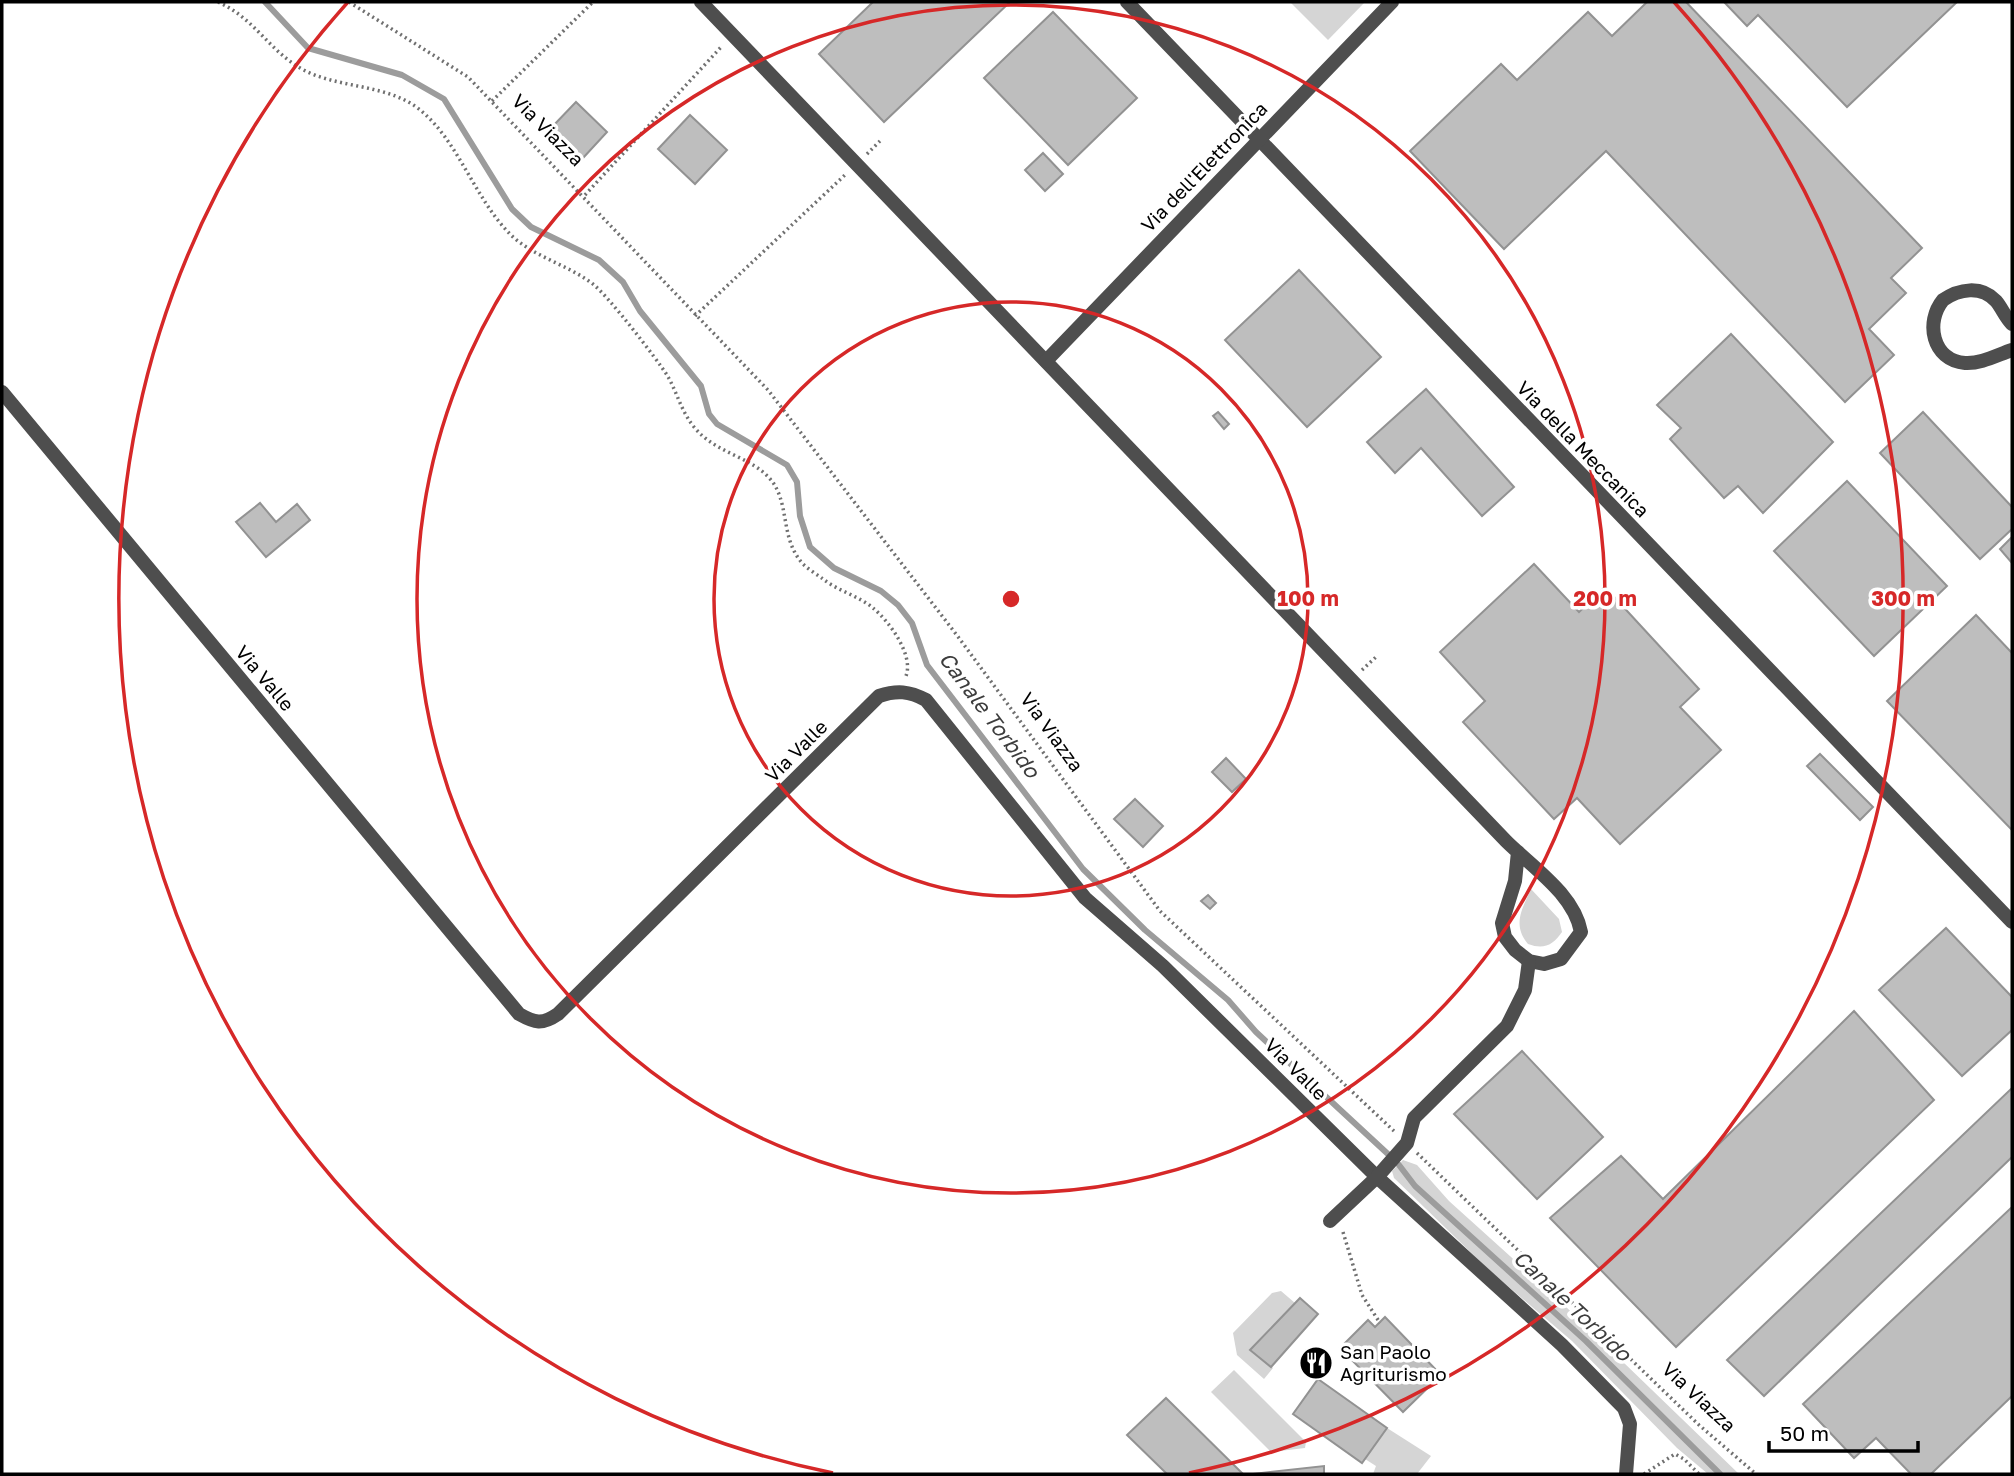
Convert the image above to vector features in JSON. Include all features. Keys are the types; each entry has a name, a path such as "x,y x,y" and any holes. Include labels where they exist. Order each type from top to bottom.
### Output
{"street":[{"path":"701,2 1567,900 1578,916 1581,932 1561,959 1544,964 1529,961 1506,937 1502,923 1515,881 1518,852"},
{"name":"Via della Meccanica","path":"1127,2 2012,922"},
{"name":"Via dell'Elettronica","path":"1046,360 1392,2"},
{"path":"2012,324 1996,301 1982,292 1967,289 1943,300 1932,321 1937,344 1952,359 1976,362 2012,350"},
{"name":"Via Valle","path":"2,392 519,1014 535,1023 548,1021 558,1014 879,696 894,691 912,692 926,700 1085,898 1163,966 1377,1177 1562,1345 1624,1408 1630,1424 1626,1472"},
{"path":"1336,1224 1407,1143 1414,1118 1512,1018 1525,990 1529,961"}],"path":[{"path":"218,2 239,11 299,67 317,76 398,97 419,109 448,145 491,215 516,240 596,286 666,374 682,410 699,433 716,448 759,469 771,480 780,494 788,538 799,560 833,587 872,606 886,620 902,648 909,668 894,691"},
{"name":"Via Viazza","path":"349,2 458,69 585,195 695,316 768,390 798,426 1160,911 1407,1143 1699,1425 1756,1474"},
{"path":"492,101 593,2"},
{"path":"585,195 732,34"},
{"path":"695,316 857,164"},
{"path":"1336,1224 1362,1295 1380,1323"},
{"path":"1644,1474 1675,1454 1699,1474"}],"shaded area":[{"path":"1290,2 1365,2 1328,40"},
{"path":"1531,889 1559,919 1562,932 1552,943 1543,946 1528,944 1520,930 1520,917"},
{"path":"1403,1160 1417,1165 1449,1201 1563,1304 1739,1474 1708,1474 1677,1448 1572,1341 1489,1270 1394,1178 1392,1171"},
{"path":"1281,1291 1295,1303 1251,1350 1273,1368 1264,1379 1237,1355 1233,1333 1272,1293"},
{"path":"1234,1370 1306,1442 1305,1448 1271,1452 1211,1392"},
{"path":"1387,1428 1431,1456 1417,1474 1373,1474 1376,1466 1365,1459"}],"building":[{"path":"873,2 1010,2 884,122 819,54"},
{"path":"1647,2 1686,2 1922,248 1891,278 1906,293 1869,329 1894,355 1845,402 1606,151 1504,249 1410,151 1501,64 1517,80 1588,12 1612,36"},
{"path":"1724,2 1957,2 1847,107 1758,15 1747,26"},
{"path":"1053,12 1137,98 1068,165 984,78"},
{"path":"576,102 607,132 583,158 551,128"},
{"path":"690,115 727,150 695,184 658,149"},
{"path":"1043,153 1063,174 1045,191 1025,170"},
{"path":"1299,270 1381,357 1307,427 1225,340"},
{"path":"1731,334 1833,442 1763,513 1738,486 1724,498 1670,439 1681,428 1657,405"},
{"path":"1426,389 1514,487 1482,516 1421,448 1395,473 1367,442"},
{"path":"1218,412 1229,424 1224,429 1213,416"},
{"path":"1923,412 2012,507 2012,529 1980,559 1880,453"},
{"path":"1847,481 1947,586 1874,656 1774,551"},
{"path":"260,503 276,522 297,504 310,520 266,557 236,522"},
{"path":"2012,537 2012,563 2000,549"},
{"path":"1534,564 1579,612 1605,587 1699,689 1680,707 1721,750 1620,844 1577,798 1554,819 1463,722 1485,701 1440,652"},
{"path":"1976,615 2012,653 2012,830 1887,701"},
{"path":"1820,754 1873,807 1860,820 1807,766"},
{"path":"1226,758 1246,779 1232,792 1212,772"},
{"path":"1135,799 1163,826 1143,847 1114,819"},
{"path":"1208,895 1216,903 1210,909 1201,901"},
{"path":"1946,928 2012,997 2012,1030 1962,1076 1879,990"},
{"path":"1854,1011 1934,1100 1676,1347 1550,1218 1621,1156 1663,1199"},
{"path":"1522,1051 1603,1137 1537,1199 1454,1114"},
{"path":"2012,1088 2012,1157 1764,1396 1727,1360"},
{"path":"2012,1207 2012,1396 1931,1474 1911,1474 1876,1438 1854,1458 1803,1404"},
{"path":"1300,1298 1318,1314 1271,1367 1250,1350"},
{"path":"1385,1317 1441,1375 1403,1412 1340,1348 1368,1320 1375,1327"},
{"path":"1318,1379 1387,1428 1362,1463 1293,1414"},
{"path":"1166,1398 1243,1474 1167,1474 1127,1435"},
{"path":"1324,1466 1324,1474 1253,1474"}],"waterway":[{"name":"Canale Torbido","path":"265,2 308,48 402,75 444,99 512,209 531,227 599,260 623,282 640,311 701,386 709,414 717,424 787,465 797,482 800,516 810,547 834,568 881,591 898,605 912,623 927,665 1083,869 1145,930 1228,1000 1256,1032 1389,1155"},
{"name":"Canale Torbido","path":"1399,1165 1415,1186 1586,1341 1720,1474"}],"place":[{"name":"San Paolo Agriturismo","path":"1316,1363"}]}
